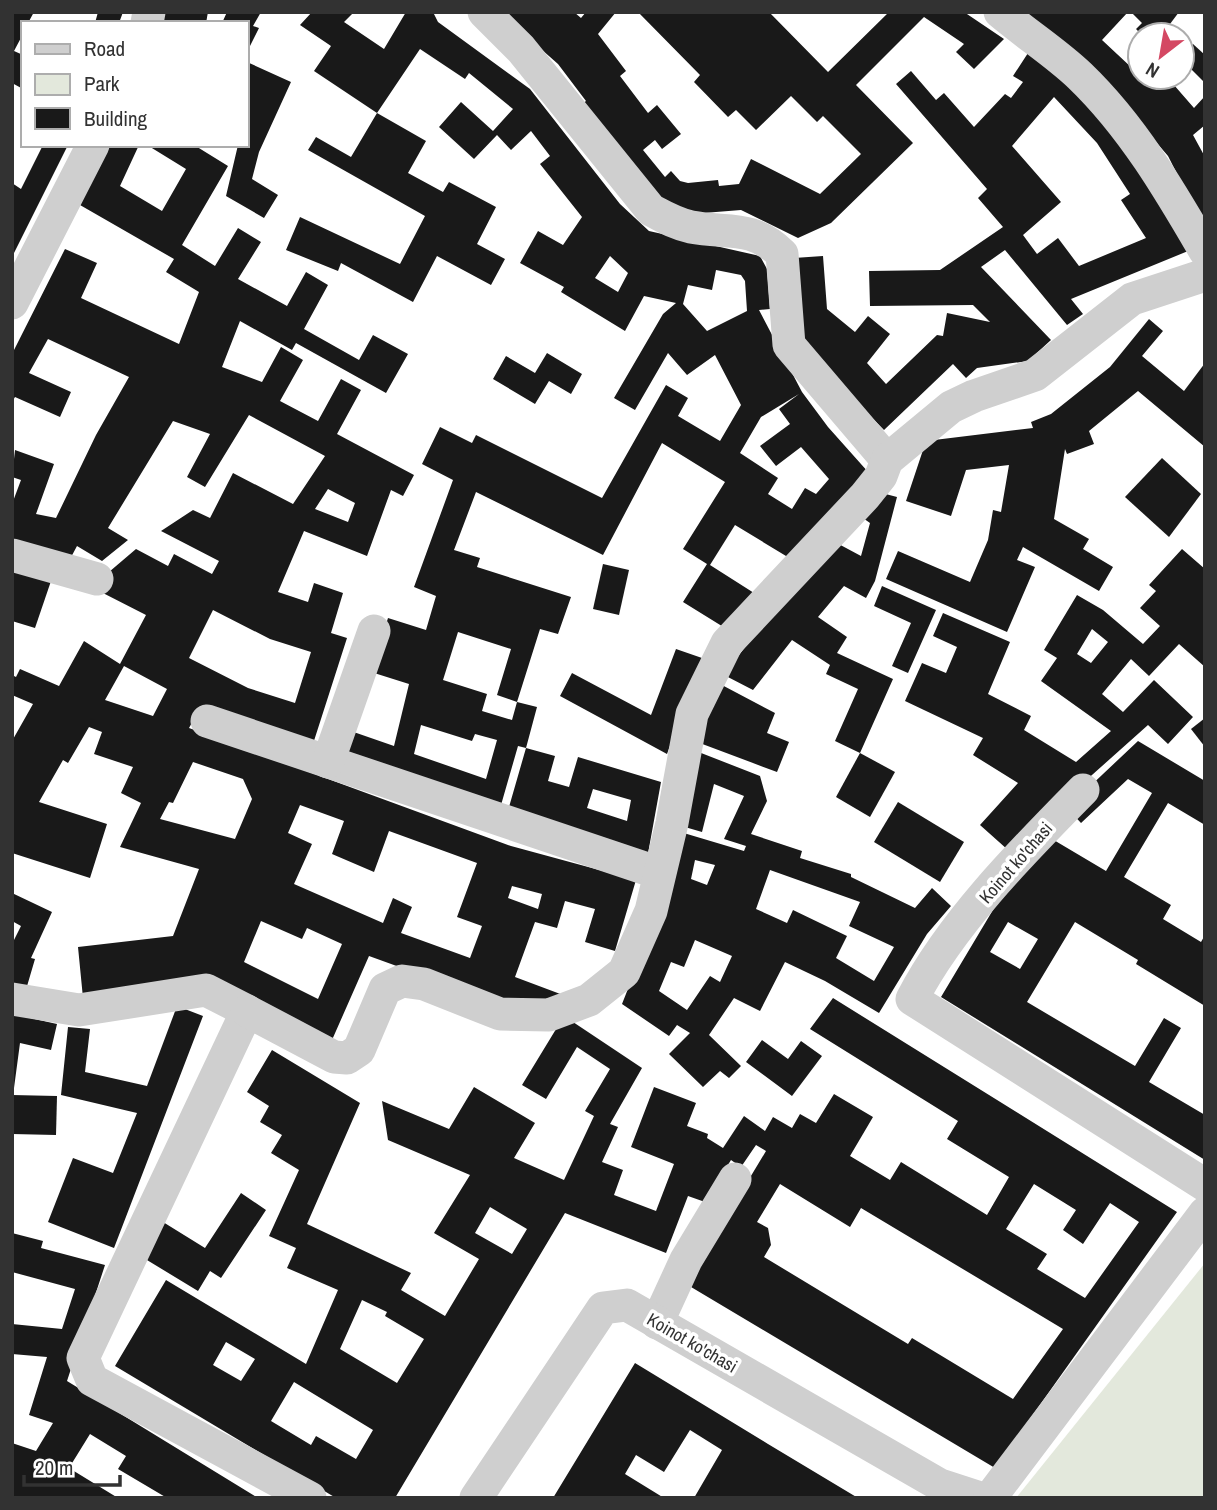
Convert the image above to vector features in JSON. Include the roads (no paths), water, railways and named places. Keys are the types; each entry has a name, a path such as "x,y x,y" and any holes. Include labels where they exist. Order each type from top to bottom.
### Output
{"street":[{"path":"484,12 521,49 651,210 671,221 692,227 751,232 782,254 789,345 887,460"},
{"path":"1000,12 1078,74 1105,101 1165,182 1205,251"},
{"path":"12,303 92,147"},
{"path":"12,999 79,1010 206,990 334,1057 347,1058 359,1049 385,989 402,981 424,984 500,1014 549,1015 589,1000 624,972 650,911 672,823 692,714 727,643 865,496 881,476 887,460 951,407 1035,375 1132,299 1205,275"},
{"path":"12,555 97,579"},
{"path":"328,762 374,631"},
{"path":"207,721 659,873"},
{"name":"Koinot ko'chasi","path":"1083,790 1022,852 928,968 912,999 1205,1185"},
{"path":"247,1011 83,1358 92,1380 310,1498"},
{"path":"657,1323 686,1260 735,1179"},
{"path":"990,1498 1205,1213"},
{"name":"Koinot ko'chasi","path":"476,1498 603,1308 627,1305 936,1492 980,1498"}]}
